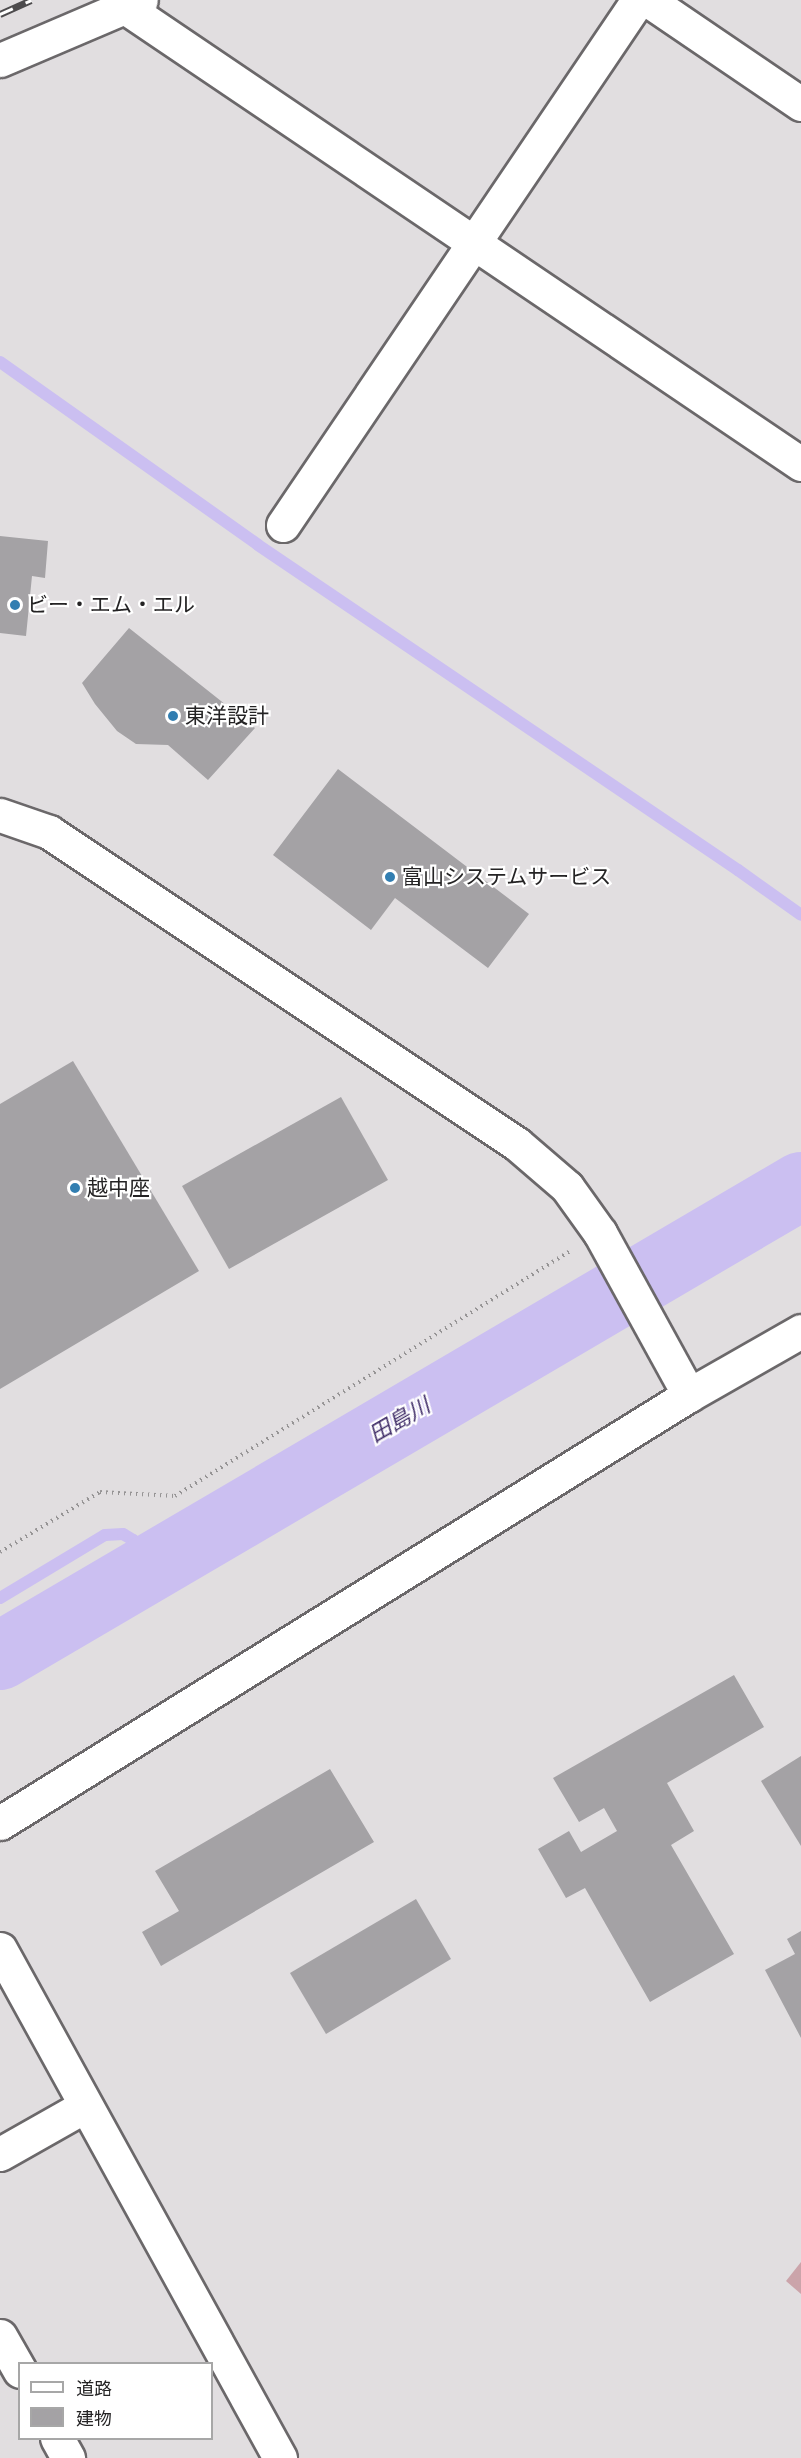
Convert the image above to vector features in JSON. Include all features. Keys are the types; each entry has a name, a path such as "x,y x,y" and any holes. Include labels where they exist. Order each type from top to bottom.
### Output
{"street":[{"path":"283,525 638,0"},
{"path":"648,0 801,104"},
{"path":"0,60 133,4 474,243 801,464"},
{"path":"0,815 49,832 518,1144 567,1187 604,1242 689,1395"},
{"path":"0,1823 689,1395 801,1331"},
{"path":"0,1949 280,2458"},
{"path":"0,2154 85,2106"},
{"path":"0,2336 18,2368"},
{"path":"58,2440 68,2458"}],"path":[{"path":"0,1552 100,1492 175,1496 604,1242"}],"shaded area":[{"path":"801,2262 801,2294 786,2281"}],"building":[{"name":"ビー・エム・エル","path":"0,536 48,541 45,578 32,576 26,636 0,633"},
{"name":"東洋設計","path":"129,628 255,728 208,780 168,745 136,744 117,731 95,704 82,683"},
{"name":"富山システムサービス","path":"338,769 529,914 488,968 395,898 371,930 273,855"},
{"name":"越中座","path":"73,1061 199,1271 0,1389 0,1104"},
{"path":"341,1097 388,1180 229,1269 182,1186"},
{"path":"734,1675 764,1727 667,1783 694,1831 671,1845 734,1954 650,2002 585,1888 566,1898 538,1849 569,1831 581,1852 617,1831 604,1808 579,1822 553,1778"},
{"path":"801,1756 801,1846 761,1781"},
{"path":"330,1769 374,1842 161,1966 142,1932 179,1911 155,1871"},
{"path":"416,1899 451,1959 326,2034 290,1973"},
{"path":"801,1931 801,2038 765,1970 795,1954 787,1939"}],"waterway":[{"path":"0,362 258,545 801,915"},
{"name":"田島川","path":"0,1656 801,1186"},
{"path":"0,1598 105,1535 123,1534 133,1540 152,1567"}],"railway":[{"path":"0,14 31,0"}],"place":[{"name":"ビー・エム・エル","path":"15,605"},
{"name":"東洋設計","path":"173,716"},
{"name":"富山システムサービス","path":"390,877"},
{"name":"越中座","path":"75,1188"}]}
